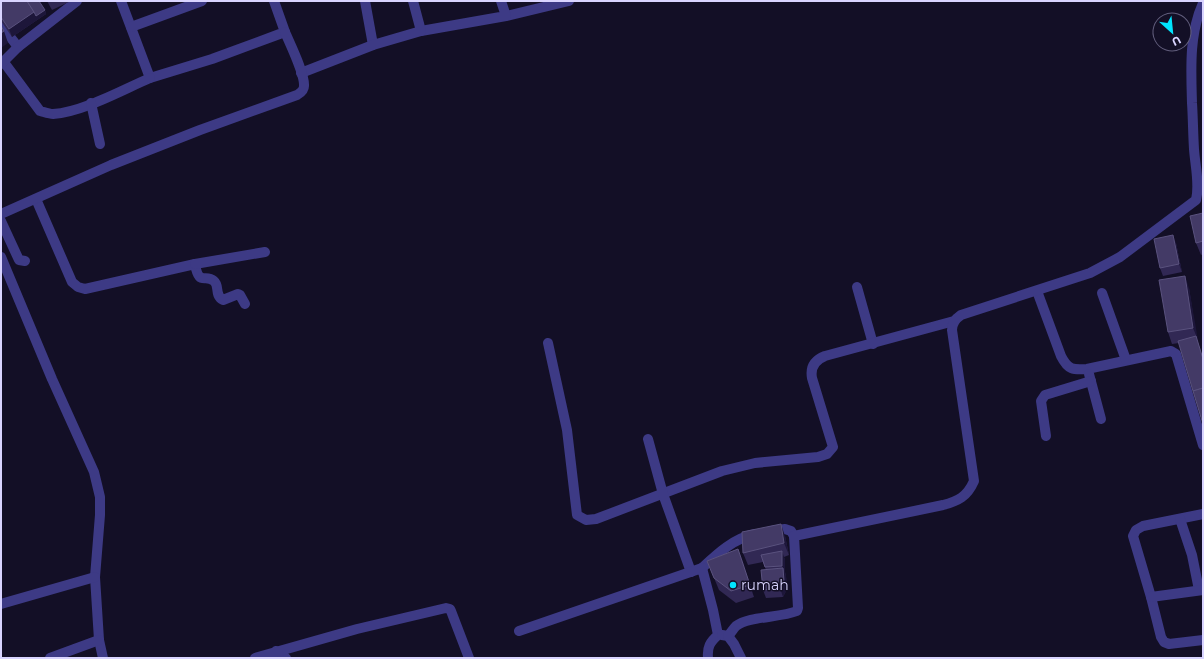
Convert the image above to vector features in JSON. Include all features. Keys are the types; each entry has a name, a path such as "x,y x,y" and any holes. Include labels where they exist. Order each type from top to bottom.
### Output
{"street":[{"path":"77,1 18,47 2,63 40,111 52,114 76,109 150,78 212,59 285,32"},
{"path":"120,1 150,78"},
{"path":"131,27 202,1"},
{"path":"1,214 111,165 200,130 296,95 303,90 304,85 301,74 274,1"},
{"path":"365,1 374,45"},
{"path":"413,1 421,31"},
{"path":"501,1 506,16"},
{"path":"301,74 374,45 421,31 506,16 569,1"},
{"path":"548,343 568,430 577,515 586,520 596,519 722,470 756,463 806,458 827,454 833,447 812,378 812,368 820,358 954,321 961,315 1090,273 1109,264 1196,200 1198,192 1194,146 1192,79 1193,37 1203,3"},
{"path":"1,25 18,47"},
{"path":"91,103 100,144"},
{"path":"36,199 72,282 78,287 86,289 195,264 265,252"},
{"path":"1,221 19,260 25,261"},
{"path":"1,257 52,379 94,472 100,497 95,577 99,640 102,658"},
{"path":"195,264 198,276 215,282 219,298 223,300 238,294 245,304"},
{"path":"856,287 873,344"},
{"path":"1037,291 1064,364 1069,368 1077,370 1087,369 1171,351 1176,354 1203,445"},
{"path":"1102,293 1126,360"},
{"path":"794,536 942,505 959,499 970,490 974,481 952,330 954,321"},
{"path":"1087,369 1101,419"},
{"path":"1046,436 1041,401 1042,397 1091,381"},
{"path":"648,439 663,494 691,572"},
{"path":"1203,514 1143,526 1136,530 1133,536 1161,637 1164,642 1169,644 1203,640"},
{"path":"1151,597 1201,590 1180,519"},
{"path":"518,631 702,568 717,554 746,536 785,528 791,531 794,536 798,586 797,611 785,615 746,622 737,626 711,641 707,650 708,658"},
{"path":"702,568 723,635 734,644 741,658"},
{"path":"1,604 95,577"},
{"path":"255,658 357,629 446,608 451,611 469,658"},
{"path":"50,658 99,640"},
{"path":"276,651 286,658"}],"building":[{"path":"1,1 27,1 34,12 9,29 1,17"},
{"path":"27,1 39,1 45,10 36,16"},
{"path":"1,26 4,31 1,33"},
{"path":"1203,213 1203,241 1196,243 1190,216"},
{"path":"1173,235 1179,264 1160,268 1154,239"},
{"path":"1185,276 1193,328 1168,332 1159,280"},
{"path":"1196,336 1203,359 1203,388 1193,391 1178,341"},
{"path":"1203,388 1203,424 1193,391"},
{"path":"781,524 784,543 743,553 742,532"},
{"name":"rumah","path":"738,549 750,585 731,591 714,578 707,561"},
{"path":"782,551 782,566 765,567 761,555"},
{"path":"783,568 784,581 780,588 763,590 761,570"}],"place":[{"name":"rumah","path":"733,585"}]}
